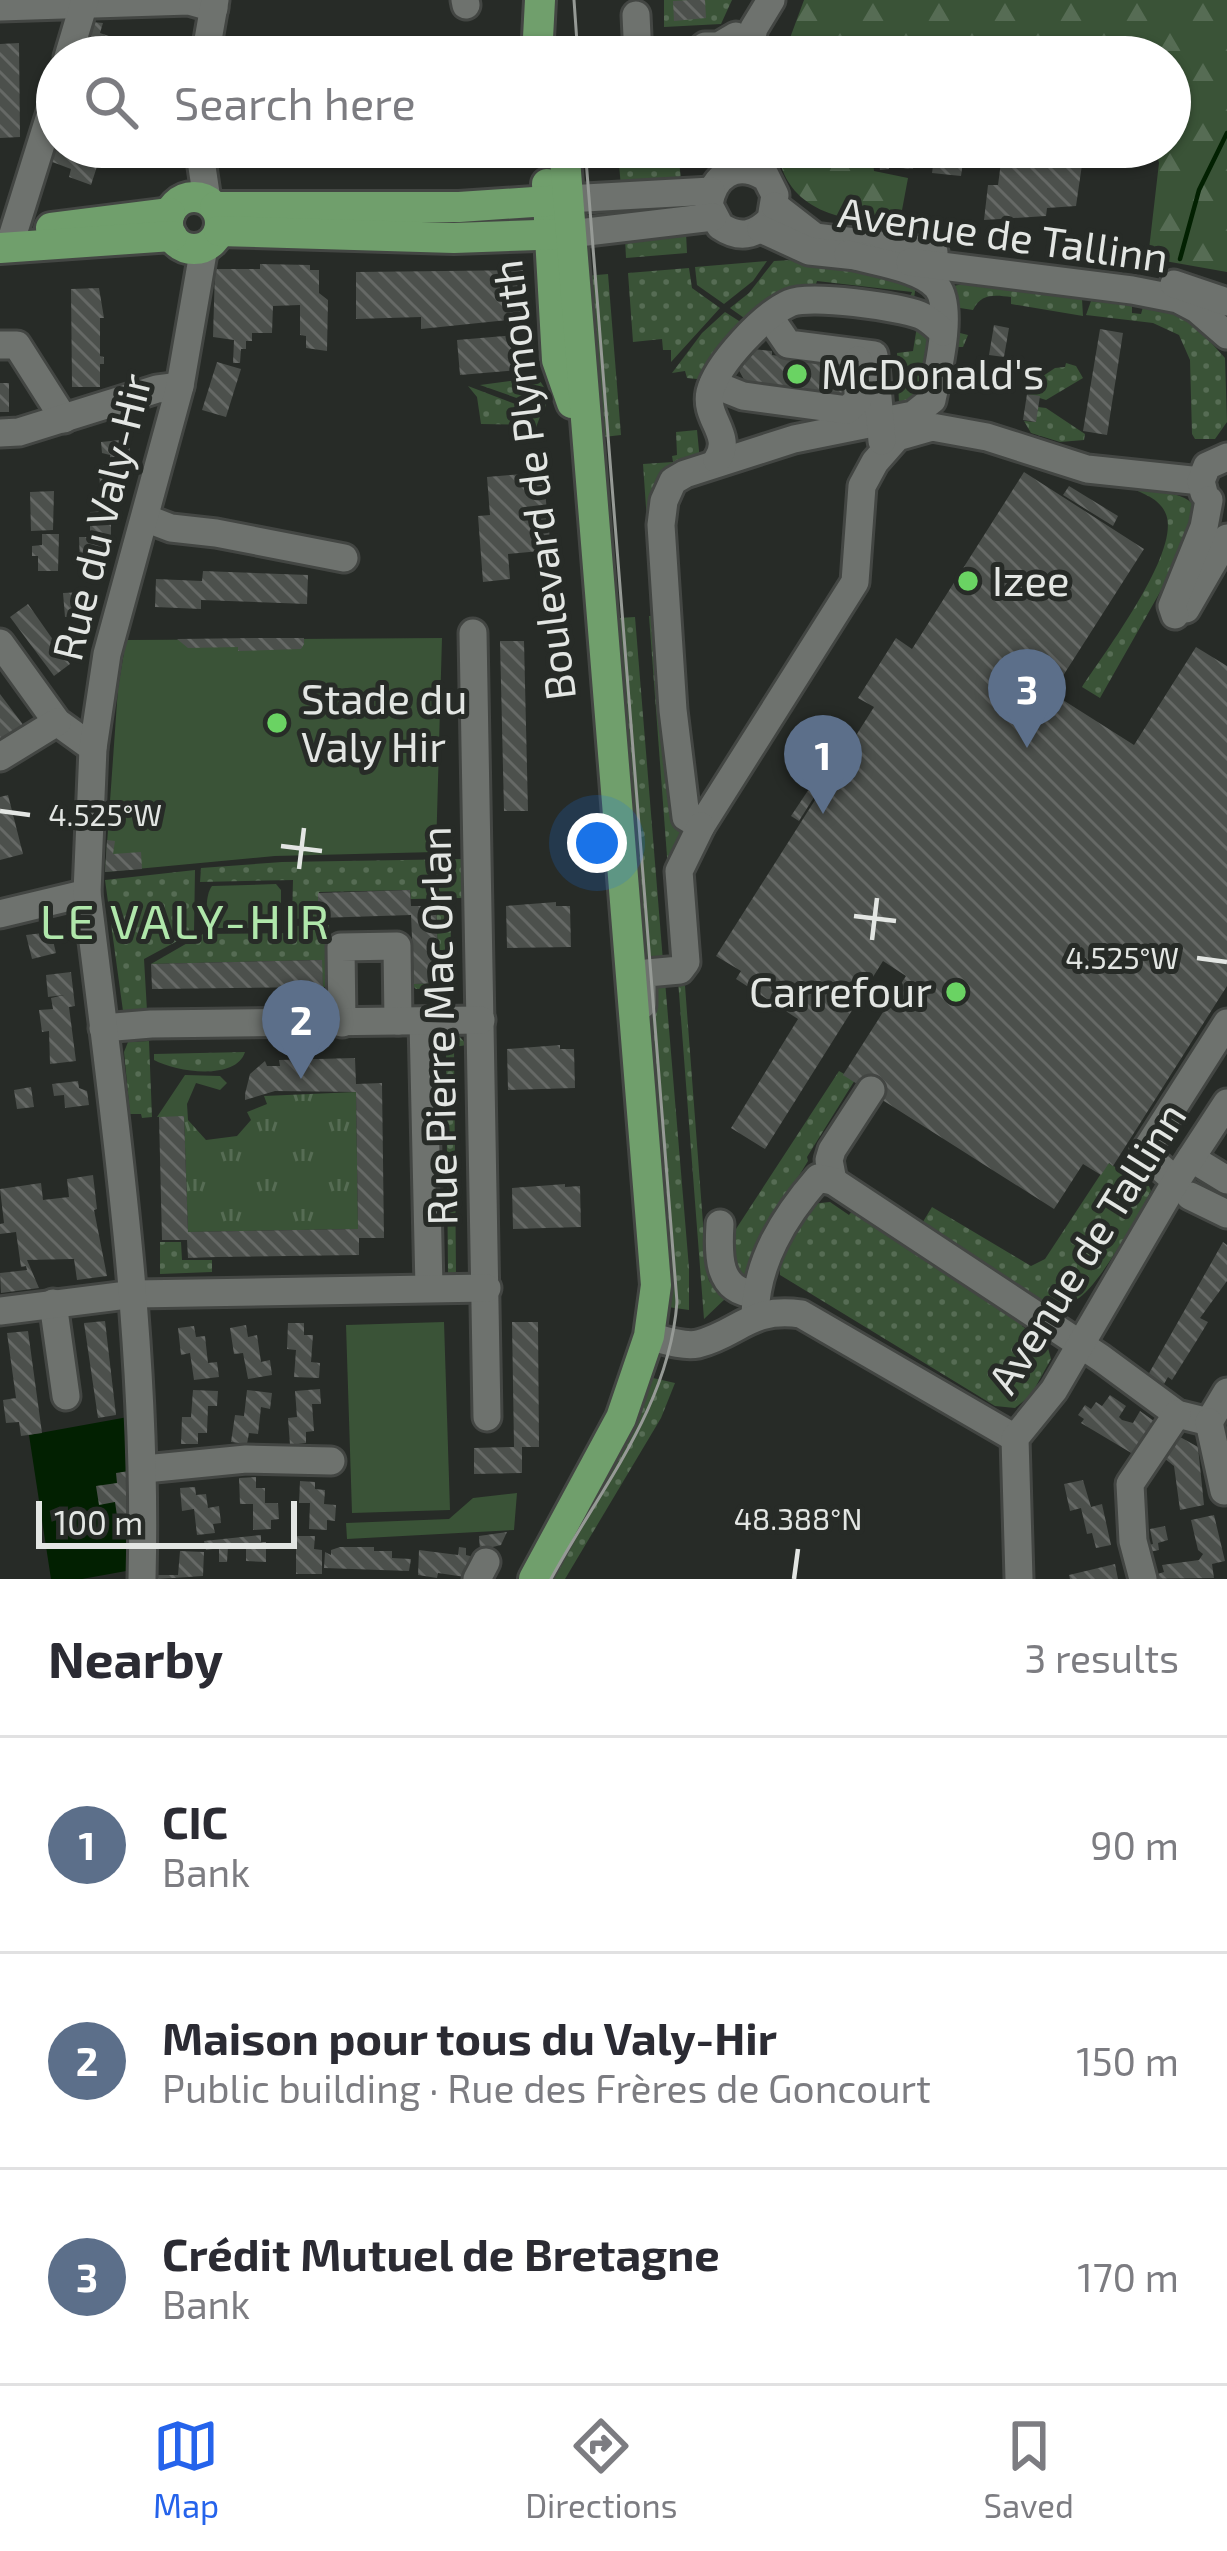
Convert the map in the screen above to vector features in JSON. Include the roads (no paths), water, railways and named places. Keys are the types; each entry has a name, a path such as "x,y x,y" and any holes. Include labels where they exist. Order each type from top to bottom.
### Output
{"main road":[{"path":"538,36 540,0"},
{"path":"553,0 556,36"},
{"name":"Boulevard de Plymouth","path":"550,168 558,200"},
{"name":"Boulevard de Plymouth","path":"534,1579 621,1418 649,1336 656,1285 616,802 560,234 562,168"},
{"path":"4,239 558,200"},
{"path":"195,222 454,238 560,234"}],"street":[{"path":"734,36 751,0"},
{"path":"745,36 771,0"},
{"path":"74,36 85,1"},
{"path":"0,7 85,1 214,4 209,36"},
{"path":"635,15 636,36"},
{"path":"4,239 36,151"},
{"name":"Rue du Valy-Hir","path":"142,1579 145,1469 134,1294 87,893 93,748 107,654 180,386 192,307 196,168"},
{"path":"727,168 716,182 711,204 729,233 740,236 768,218 770,184 754,168"},
{"path":"558,200 711,204"},
{"path":"560,234 711,204"},
{"name":"Avenue de Tallinn","path":"768,218 809,251 1178,299 1227,335"},
{"name":"Avenue de Tallinn","path":"768,218 814,237 1152,280 1227,302"},
{"path":"635,1053 645,1040 642,980 646,973 680,970 686,962 679,871 700,826 855,582 862,486 881,444 932,400 945,310 935,284 848,254"},
{"path":"717,460 724,449 709,405 713,384 725,360 794,301 818,300 922,316 943,332"},
{"path":"771,319 788,344 874,355 881,444"},
{"path":"0,345 17,345 64,419"},
{"path":"713,384 743,396 851,409 858,400 860,365 842,350"},
{"path":"0,433 19,432 180,386"},
{"path":"932,400 955,431"},
{"path":"718,422 729,424 757,452"},
{"path":"700,826 686,817 677,765 661,525 673,481 717,460 822,433 881,444 932,427 987,437 1087,469 1212,496"},
{"path":"1227,457 1207,466 1212,496 1172,606 1178,616 1227,538"},
{"path":"145,518 171,528 344,558"},
{"name":"Rue Pierre Mac Orlan","path":"473,633 487,1417"},
{"path":"0,643 57,722 93,748"},
{"path":"0,757 57,722"},
{"path":"0,914 87,893"},
{"name":"Rue Pierre Mac Orlan","path":"342,1023 341,947 397,946 411,1021 429,1288"},
{"path":"104,1028 481,1020"},
{"path":"1227,1023 1144,1153 1186,1178 1227,1214"},
{"path":"833,1181 832,1150 871,1090"},
{"name":"Avenue de Tallinn","path":"1019,1579 1016,1438 1042,1410 1227,1103"},
{"path":"649,1336 696,1344 756,1305 769,1251 791,1209 818,1178 833,1181 1177,1414 1209,1422"},
{"path":"1186,1178 1227,1180"},
{"path":"720,1224 718,1250 724,1278 756,1305 812,1318 1016,1438"},
{"path":"0,1311 134,1294 487,1288"},
{"path":"53,1304 66,1396"},
{"path":"1224,1491 1209,1422 1227,1392"},
{"path":"1143,1579 1132,1541 1130,1484 1177,1414"},
{"path":"145,1469 245,1459 331,1461"}],"waterway":[{"path":"1180,259 1199,190 1227,133"}],"tram line":[{"path":"574,0 577,36"},
{"path":"551,1579 647,1412 671,1341 677,1302 587,168"}],"place":[{"name":"McDonald's","path":"797,374"},
{"name":"Izee","path":"968,581"},
{"name":"Stade du Valy Hir","path":"277,723"},
{"name":"Crédit Mutuel de Bretagne","path":"1027,748"},
{"name":"CIC","path":"823,814"},
{"name":"Carrefour","path":"956,992"},
{"name":"Maison pour tous du Valy-Hir","path":"301,1079"}],"district":[{"name":"LE VALY-HIR","path":"186,922"}]}
